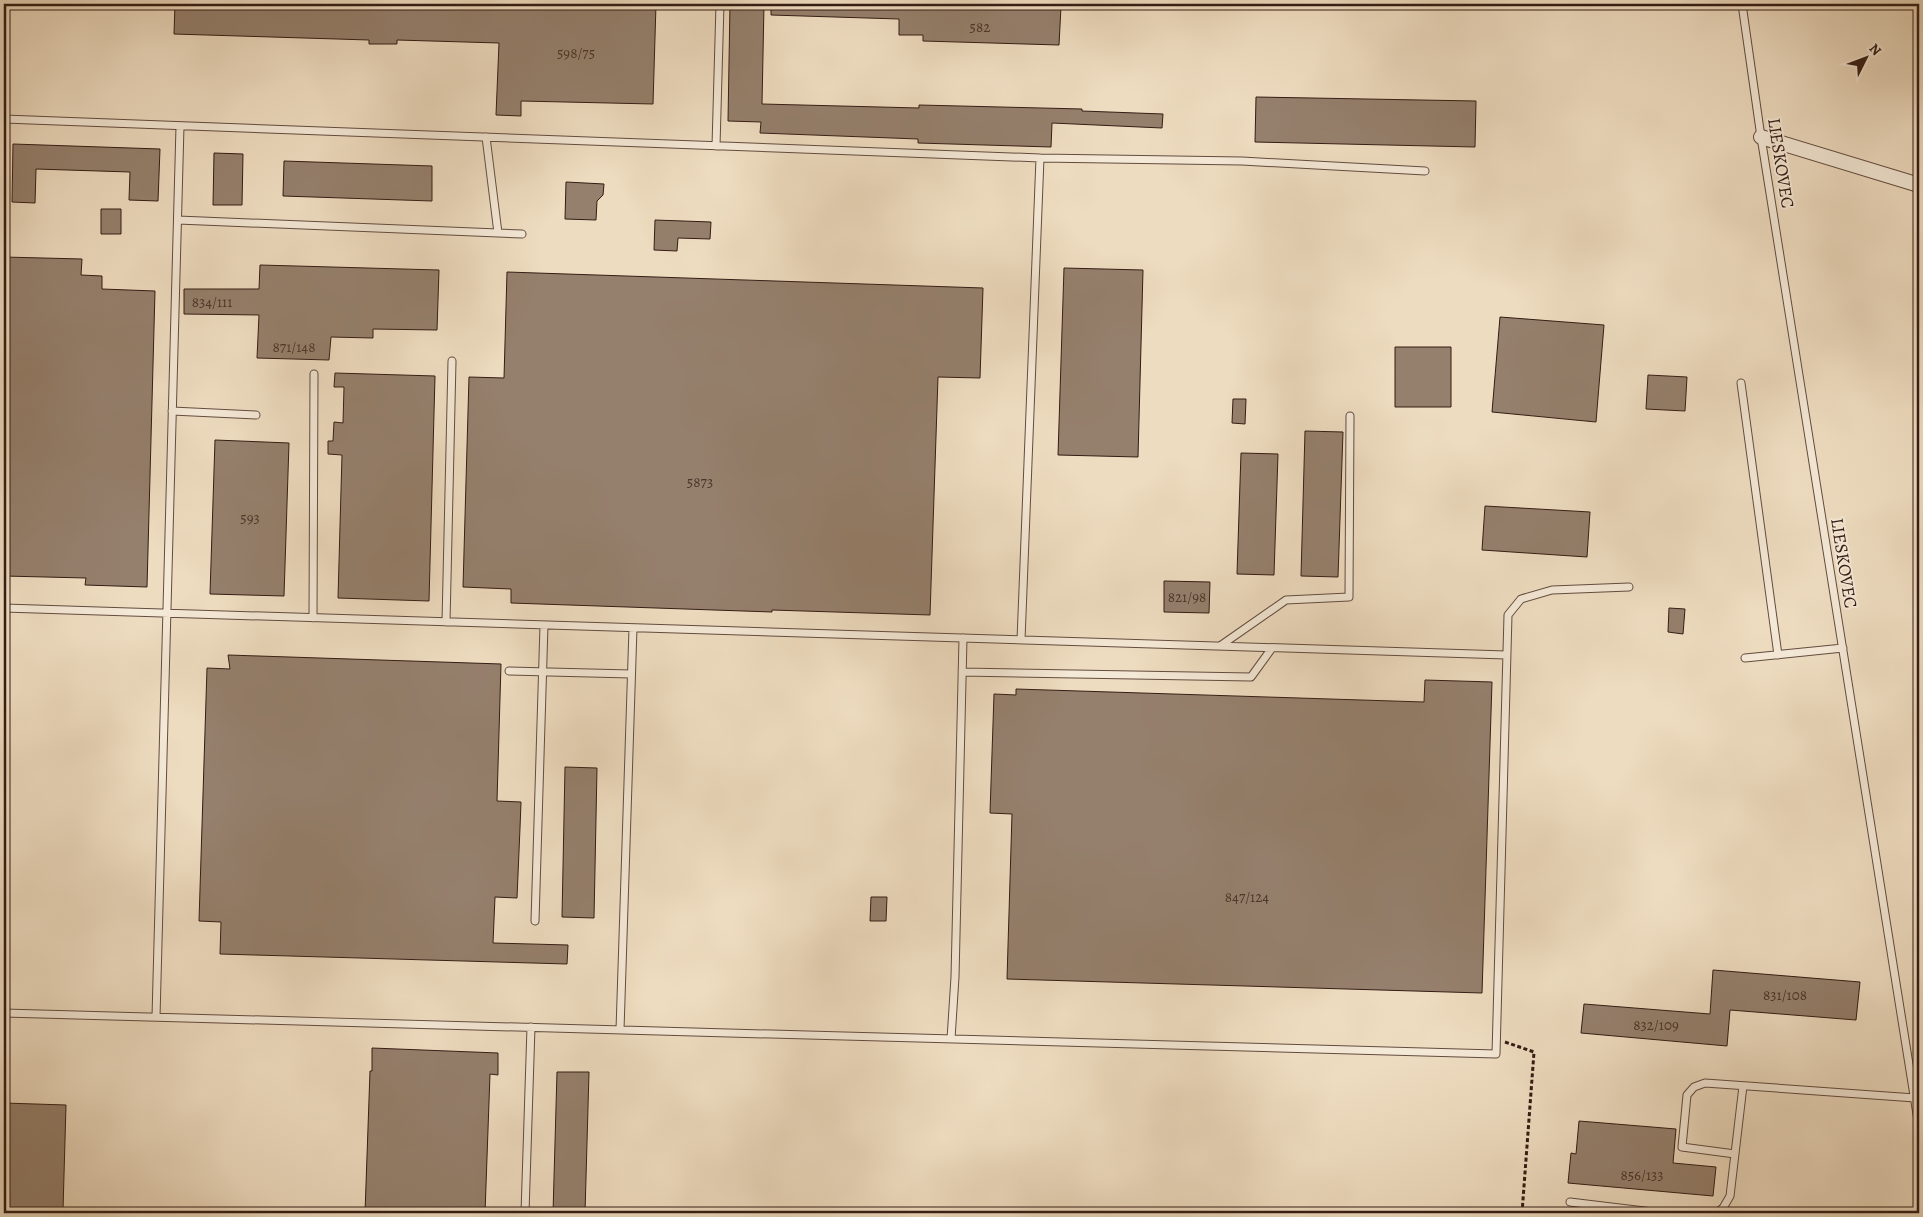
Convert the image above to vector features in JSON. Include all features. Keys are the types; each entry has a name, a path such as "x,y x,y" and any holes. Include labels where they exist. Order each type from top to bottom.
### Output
{"street":[{"path":"1761,137 1919,185"}],"lane":[{"path":"716,146 720,4"},
{"name":"LIESKOVEC","path":"1742,4 1761,137 1919,1128"},
{"path":"4,119 1040,158 1242,161 1425,171"},
{"path":"156,1017 180,126"},
{"path":"486,137 498,233"},
{"path":"1021,640 1040,158"},
{"path":"178,220 522,234"},
{"path":"446,622 452,361"},
{"path":"313,618 314,374"},
{"path":"1741,383 1778,655"},
{"path":"172,412 256,415"},
{"path":"1220,646 1286,600 1349,597 1350,416"},
{"path":"4,1013 1496,1054 1508,615 1521,599 1552,590 1629,587"},
{"path":"4,608 1506,655"},
{"path":"535,921 544,625"},
{"path":"620,1030 633,628"},
{"path":"951,1039 955,976 963,638"},
{"path":"962,672 1251,677 1272,648"},
{"path":"1745,658 1843,648"},
{"path":"509,671 631,674"},
{"path":"525,1213 531,1027"},
{"path":"1735,1154 1682,1147 1687,1095 1694,1087 1705,1083 1915,1098"},
{"path":"1716,1213 1723,1208 1730,1196 1743,1086"},
{"path":"1570,1202 1661,1213"}],"path":[{"path":"1496,1038 1534,1052 1522,1213"}],"building":[{"path":"175,4 500,6 500,4 656,4 653,104 521,101 521,116 496,115 499,43 397,40 397,44 369,44 369,40 174,34"},
{"path":"730,4 764,4 762,104 919,108 919,105 1082,109 1082,111 1163,114 1162,128 1052,123 1051,147 918,143 918,139 760,133 761,122 728,121"},
{"path":"771,4 948,4 1061,7 1059,45 923,41 923,35 899,35 899,19 771,15"},
{"path":"1256,97 1476,101 1475,147 1255,142"},
{"path":"13,144 160,149 158,201 129,200 130,172 36,169 35,203 12,202"},
{"path":"214,153 243,154 242,205 213,205"},
{"path":"284,161 432,166 432,201 283,196"},
{"path":"566,182 604,184 603,195 597,201 596,220 565,219"},
{"path":"101,209 121,209 121,234 101,234"},
{"path":"655,220 711,222 710,239 678,238 677,251 654,250"},
{"path":"4,257 82,259 81,275 102,276 102,289 155,291 147,587 85,585 86,578 4,576"},
{"path":"260,265 439,270 437,330 373,329 373,338 331,337 329,360 257,358 259,315 184,314 184,289 259,289"},
{"path":"1064,268 1143,270 1138,457 1058,455"},
{"path":"507,272 983,288 980,378 938,377 930,615 772,610 772,612 511,603 511,589 463,587 469,377 504,378"},
{"path":"1500,317 1604,325 1596,422 1492,412"},
{"path":"1395,347 1451,347 1451,407 1395,407"},
{"path":"335,373 435,376 429,601 338,598 342,455 328,454 328,441 333,441 334,422 343,423 344,387 334,387"},
{"path":"1648,375 1687,377 1685,411 1646,409"},
{"path":"1233,399 1246,399 1245,424 1232,423"},
{"path":"1305,431 1343,432 1338,577 1301,576"},
{"path":"215,440 289,443 284,596 210,594"},
{"path":"1241,453 1278,454 1274,575 1237,574"},
{"path":"1485,506 1590,512 1587,557 1482,550"},
{"path":"1164,581 1210,582 1209,613 1164,612"},
{"path":"1669,608 1685,609 1683,634 1668,632"},
{"path":"228,655 501,664 497,801 521,802 517,898 495,897 493,943 568,945 567,964 220,954 221,922 199,921 207,668 230,669"},
{"path":"1425,680 1492,682 1482,993 1007,979 1012,814 990,813 994,694 1016,695 1016,689 1424,702"},
{"path":"565,767 597,768 594,918 562,917"},
{"path":"871,897 887,897 886,921 870,921"},
{"path":"1713,970 1860,982 1856,1020 1730,1010 1727,1046 1581,1033 1584,1004 1710,1014"},
{"path":"372,1048 498,1053 498,1075 490,1074 485,1213 365,1213"},
{"path":"557,1072 589,1072 585,1213 553,1213"},
{"path":"4,1103 66,1105 63,1210 4,1208"},
{"path":"1579,1121 1676,1129 1673,1163 1716,1167 1713,1196 1568,1183 1571,1153 1576,1154"}]}
